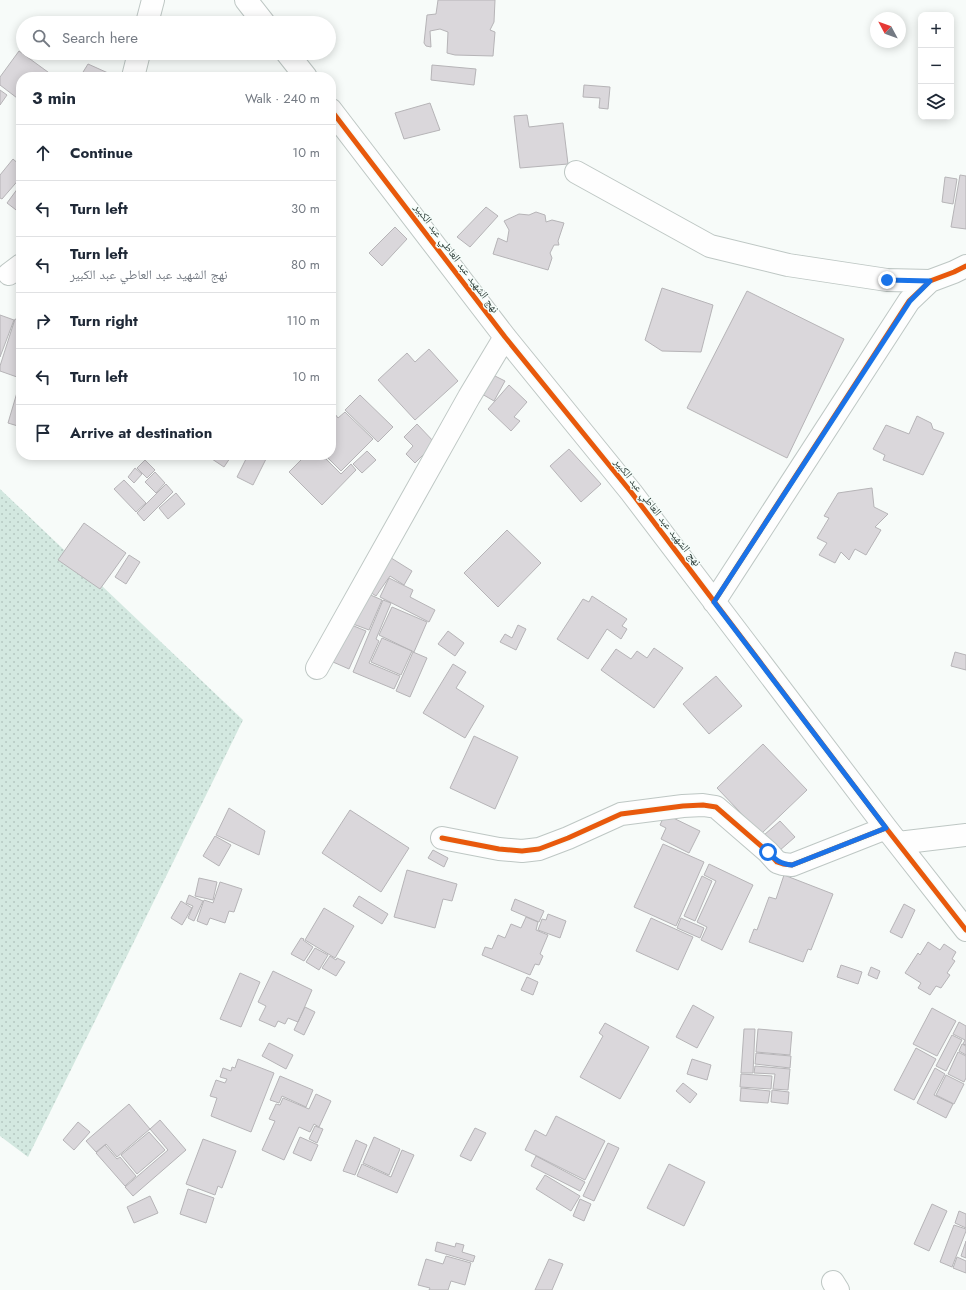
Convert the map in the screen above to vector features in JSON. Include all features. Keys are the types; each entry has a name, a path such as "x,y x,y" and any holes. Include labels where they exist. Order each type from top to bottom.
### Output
{"street":[{"path":"149,16 153,0"},
{"path":"246,0 259,16"},
{"path":"134,72 137,60"},
{"path":"293,60 302,72"},
{"name":"نهج الشهيد عبد العاطي عبد الكبير","path":"336,117 505,337 631,492 892,836 966,930"},
{"path":"576,172 710,246 788,265 887,280 930,281 966,266"},
{"path":"714,602 910,301 930,281"},
{"path":"317,668 469,397 505,337"},
{"path":"442,838 499,849 522,851 538,848 568,838 621,814 683,806 709,805 716,807 768,852 777,862 783,864 792,865 892,836 966,835"}],"green space":[{"path":"0,489 243,720 28,1157 0,1136"}],"building":[{"path":"438,0 495,0 494,22 490,30 495,32 493,56 455,55 447,53 448,32 440,29 430,31 431,47 426,46 424,43 427,15 436,14"},
{"path":"16,55 16,60 31,60 48,72 16,72 16,97 0,85 0,77"},
{"path":"88,64 106,72 83,72"},
{"path":"432,65 476,69 474,85 431,80"},
{"path":"584,85 610,87 608,109 599,108 600,98 583,97"},
{"path":"0,90 7,95 0,105"},
{"path":"430,103 440,130 404,139 395,113"},
{"path":"527,115 529,127 563,123 568,164 520,168 514,116"},
{"path":"13,159 16,162 16,183 2,199 0,198 0,175"},
{"path":"960,175 966,176 966,229 951,227"},
{"path":"945,177 957,179 953,204 942,202"},
{"path":"16,191 16,210 7,203"},
{"path":"486,207 498,216 470,247 457,237"},
{"path":"536,212 545,215 546,222 552,220 564,223 558,241 559,245 554,245 550,253 552,258 548,270 493,254 498,238 507,242 509,230 504,221 519,214 529,215"},
{"path":"395,227 407,239 382,266 369,253"},
{"path":"662,288 713,305 701,352 662,351 645,340"},
{"path":"747,291 844,339 787,458 687,408"},
{"path":"0,315 14,320 0,357"},
{"path":"15,319 16,377 0,371 0,366"},
{"path":"429,349 458,381 415,420 378,380 407,353 415,362"},
{"path":"493,375 505,381 494,401 482,394"},
{"path":"509,385 527,402 514,417 520,421 511,431 488,409"},
{"path":"360,395 393,427 378,442 345,410"},
{"path":"16,396 16,425 8,423"},
{"path":"345,412 373,439 341,471 330,460 336,460 336,415 338,418"},
{"path":"917,416 931,423 933,429 944,433 923,475 883,460 885,455 873,449 886,425 909,434"},
{"path":"417,424 435,443 415,463 406,454 413,446 404,437"},
{"path":"569,449 601,484 581,502 550,466"},
{"path":"367,451 376,460 362,473 353,464"},
{"path":"145,460 155,470 147,478 137,468"},
{"path":"214,460 229,460 224,467"},
{"path":"246,460 266,460 253,485 237,477"},
{"path":"301,460 327,460 341,474 351,464 356,470 322,505 289,472"},
{"path":"135,468 142,474 134,483 128,477"},
{"path":"155,472 165,483 156,493 145,482"},
{"path":"124,480 146,503 136,512 114,489"},
{"path":"166,484 173,492 144,521 137,513"},
{"path":"872,488 874,507 888,514 875,527 881,530 866,555 855,549 849,560 841,552 835,563 819,555 827,543 817,538 829,518 824,516 838,493"},
{"path":"176,493 185,504 168,519 159,508"},
{"path":"84,523 126,553 100,589 58,560"},
{"path":"507,530 541,563 498,607 464,573"},
{"path":"129,555 140,562 126,584 115,577"},
{"path":"388,556 412,571 404,585 390,576 376,596 367,590"},
{"path":"389,578 413,590 410,597 435,610 429,622 380,597"},
{"path":"366,593 382,600 369,630 353,624"},
{"path":"592,596 627,619 622,626 627,629 621,639 607,629 588,659 557,639 583,599 589,602"},
{"path":"383,600 391,603 376,639 379,641 369,663 400,676 394,689 353,672"},
{"path":"392,607 427,622 414,652 379,635"},
{"path":"349,624 366,631 349,669 333,662"},
{"path":"518,625 526,629 516,650 500,642 505,634 512,638"},
{"path":"448,631 464,643 455,656 438,644"},
{"path":"382,638 412,651 401,675 371,662"},
{"path":"654,648 683,668 654,708 601,670 616,649 631,659 637,651 647,658"},
{"path":"413,652 427,658 410,697 396,691"},
{"path":"955,652 966,655 966,670 951,666"},
{"path":"453,664 466,672 456,688 484,706 465,738 423,713"},
{"path":"716,676 742,706 709,734 683,704"},
{"path":"474,736 518,757 495,809 450,788"},
{"path":"763,744 807,790 761,834 717,788"},
{"path":"229,808 265,831 259,855 216,835"},
{"path":"350,810 409,848 381,892 322,853"},
{"path":"665,814 700,831 689,853 661,839 666,828 660,825"},
{"path":"780,821 795,837 779,851 764,835"},
{"path":"215,836 231,845 219,866 203,856"},
{"path":"663,844 704,862 676,926 634,907"},
{"path":"433,850 448,858 444,867 428,858"},
{"path":"709,864 753,885 722,950 701,940 707,927 697,922 716,881 704,875"},
{"path":"407,870 457,884 452,901 443,899 435,928 394,917"},
{"path":"784,875 833,894 811,950 808,949 803,962 749,942 754,929 757,930 769,897 776,899"},
{"path":"702,876 712,881 695,921 684,916"},
{"path":"199,878 217,882 213,900 195,896"},
{"path":"220,882 242,889 234,912 229,911 225,923 210,918 207,925 197,921 204,900 213,903"},
{"path":"189,895 203,901 194,921 188,918 193,906 186,903"},
{"path":"359,896 388,914 382,924 353,906"},
{"path":"515,899 544,911 539,922 511,910"},
{"path":"181,901 192,908 182,925 171,918"},
{"path":"904,904 915,910 902,938 890,932"},
{"path":"324,908 354,926 335,958 305,940"},
{"path":"548,914 566,921 560,938 538,930 542,919 546,920"},
{"path":"526,917 538,922 536,930 548,935 540,954 543,956 539,965 535,964 530,975 482,955 485,947 492,949 498,935 505,938 511,924 521,928"},
{"path":"651,918 693,937 678,970 636,951"},
{"path":"681,918 704,928 700,938 677,928"},
{"path":"301,938 313,947 304,961 291,954"},
{"path":"928,942 940,950 944,944 956,952 952,959 955,961 947,973 950,975 941,988 936,986 930,995 918,988 921,983 905,973 918,953 920,955"},
{"path":"315,948 328,955 319,970 306,962"},
{"path":"330,956 336,960 337,958 345,962 336,976 322,968"},
{"path":"841,965 862,972 858,984 837,977"},
{"path":"871,967 880,971 877,979 868,975"},
{"path":"273,971 312,990 298,1022 288,1018 285,1024 278,1021 275,1027 259,1020 266,1006 258,1002"},
{"path":"240,973 260,982 241,1027 220,1019"},
{"path":"527,977 538,982 533,995 521,990"},
{"path":"693,1005 714,1017 697,1048 676,1037"},
{"path":"305,1007 315,1012 304,1035 294,1030"},
{"path":"932,1008 956,1021 937,1056 913,1044"},
{"path":"959,1022 966,1026 966,1045 963,1044 965,1040 953,1034"},
{"path":"605,1023 649,1047 620,1099 580,1077 603,1036 599,1033"},
{"path":"744,1029 755,1029 753,1073 741,1073"},
{"path":"758,1029 792,1032 790,1055 756,1052"},
{"path":"952,1035 962,1040 946,1071 936,1066"},
{"path":"269,1043 293,1055 286,1069 262,1056"},
{"path":"962,1044 966,1046 966,1055 959,1051"},
{"path":"916,1048 936,1059 914,1100 894,1090"},
{"path":"958,1052 966,1056 966,1078 964,1082 948,1074"},
{"path":"756,1053 791,1056 790,1068 755,1064"},
{"path":"238,1059 274,1073 251,1132 211,1116 217,1098 210,1096 216,1080 225,1083 227,1079 220,1077 223,1068 231,1071 232,1067 235,1068"},
{"path":"692,1059 711,1065 707,1080 687,1074"},
{"path":"755,1066 790,1069 788,1090 773,1089 775,1074 754,1073"},
{"path":"935,1068 945,1074 934,1095 953,1104 946,1118 917,1103"},
{"path":"741,1074 772,1076 771,1089 740,1087"},
{"path":"946,1075 964,1084 954,1104 936,1095"},
{"path":"280,1076 313,1090 306,1107 282,1096 279,1103 270,1100"},
{"path":"683,1083 697,1094 690,1103 676,1091"},
{"path":"741,1088 770,1091 768,1103 740,1101"},
{"path":"772,1090 789,1092 788,1104 771,1102"},
{"path":"316,1094 331,1101 319,1127 314,1124 310,1132 299,1127 284,1160 262,1150 275,1121 269,1119 276,1104 280,1105 283,1098 309,1109"},
{"path":"129,1104 150,1129 117,1157 106,1144 96,1152 86,1141"},
{"path":"556,1116 605,1141 585,1180 525,1150 535,1130 546,1136"},
{"path":"160,1120 186,1150 133,1196 125,1187 168,1150 150,1129"},
{"path":"78,1122 90,1132 74,1150 63,1140"},
{"path":"315,1126 323,1129 317,1143 309,1139"},
{"path":"475,1128 486,1133 471,1161 460,1156"},
{"path":"149,1132 165,1150 137,1174 121,1155"},
{"path":"300,1137 318,1145 311,1161 293,1153"},
{"path":"374,1137 400,1149 389,1175 363,1163"},
{"path":"203,1139 236,1151 222,1188 218,1186 215,1195 186,1184"},
{"path":"356,1140 367,1145 355,1175 343,1171"},
{"path":"608,1143 619,1148 594,1201 583,1196"},
{"path":"105,1145 117,1159 120,1157 136,1176 125,1186 96,1153"},
{"path":"402,1150 414,1155 397,1193 357,1176 362,1164 391,1177"},
{"path":"536,1156 585,1182 580,1191 531,1166"},
{"path":"669,1164 705,1182 684,1226 647,1208"},
{"path":"545,1175 580,1196 571,1211 536,1189"},
{"path":"188,1189 214,1198 206,1223 180,1214"},
{"path":"150,1196 158,1213 134,1223 127,1207"},
{"path":"580,1199 591,1204 584,1221 573,1216"},
{"path":"932,1204 947,1211 929,1251 914,1244"},
{"path":"959,1211 966,1214 966,1228 955,1223"},
{"path":"954,1225 966,1229 966,1231 952,1267 940,1262"},
{"path":"966,1241 966,1258 961,1256"},
{"path":"437,1242 455,1247 456,1243 464,1245 462,1252 475,1256 473,1262 435,1251"},
{"path":"446,1256 471,1263 465,1285 451,1281 448,1290 429,1290 430,1288 418,1285 426,1259 443,1264"},
{"path":"957,1257 966,1261 966,1273 953,1268"},
{"path":"549,1259 563,1264 552,1290 535,1290"}],"cycle path":[{"path":"336,117 505,337 631,492 886,828 966,930"},
{"path":"714,602 909,301 930,281 966,266"},
{"path":"442,838 499,849 522,851 539,849 568,838 621,814 703,805 716,807 768,852 777,862 792,865 886,828"}],"route":[{"path":"768,852 777,862 792,865 886,828 714,602 910,301 930,281 887,280"}]}
